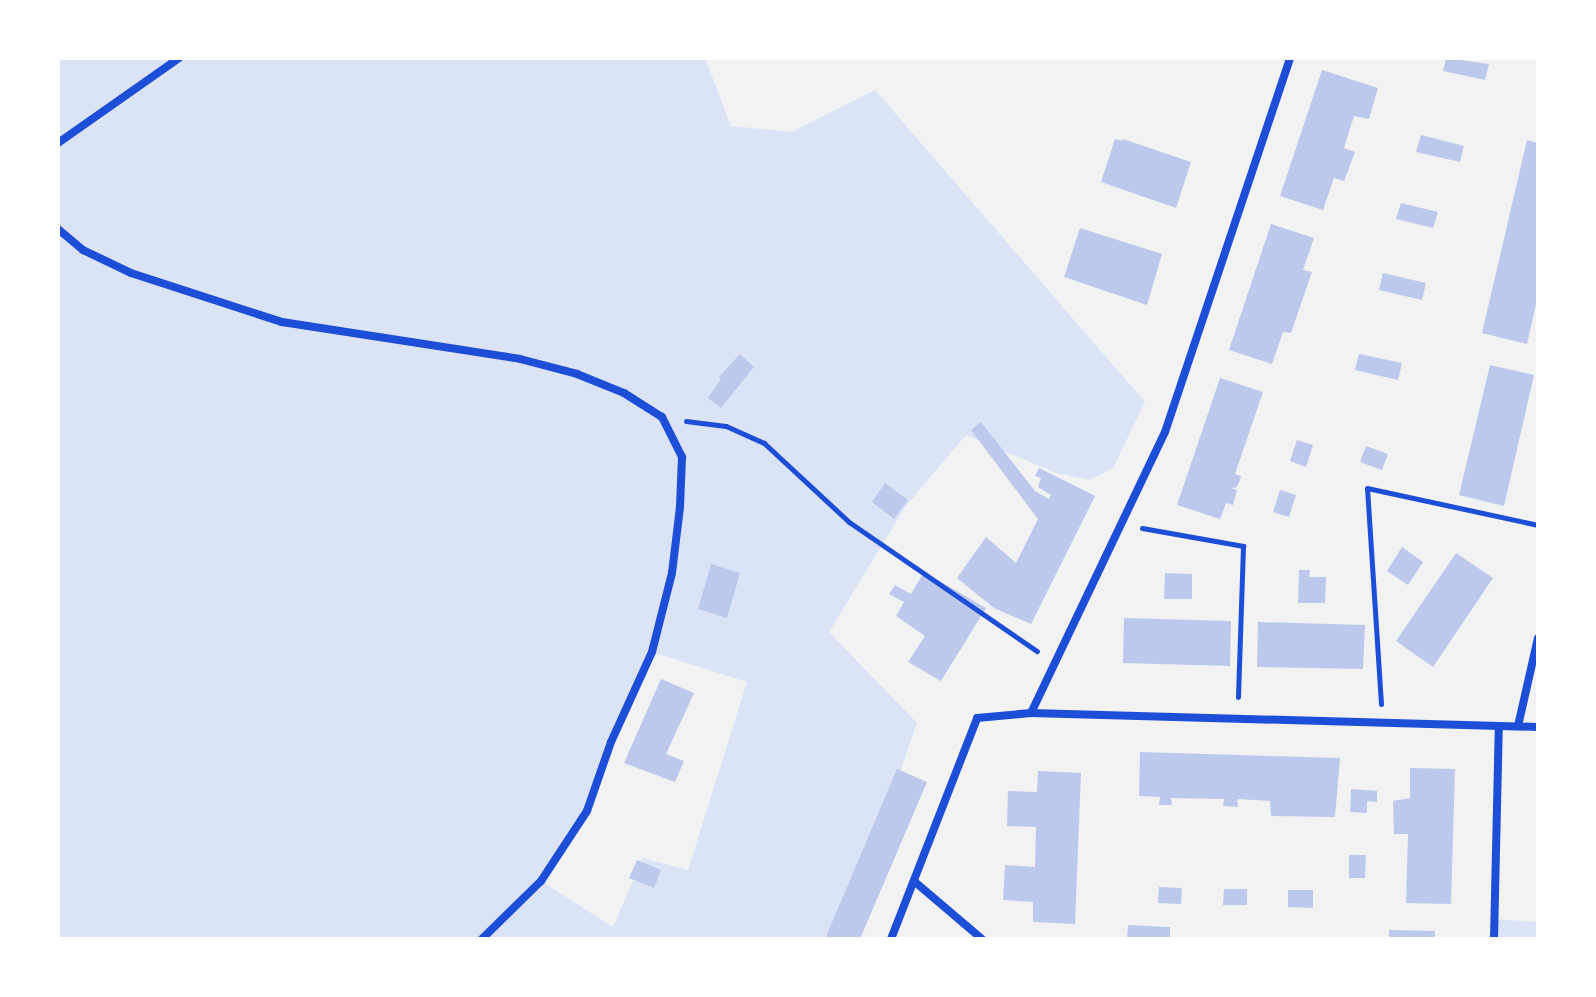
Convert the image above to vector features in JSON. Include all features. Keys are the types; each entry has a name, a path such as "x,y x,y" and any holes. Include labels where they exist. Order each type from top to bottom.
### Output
{"street":[{"path":"58,143 179,58"},
{"path":"1031,713 1165,432 1290,58"},
{"path":"58,229 83,250 131,273 282,322 520,359 577,374 624,393 662,417 682,457 680,507 672,573 652,652 611,742 587,811 541,881 482,939"},
{"path":"1518,726 1538,638"},
{"path":"891,939 977,718 1031,713 1538,727"},
{"path":"1494,939 1499,726"},
{"path":"915,882 982,939"}],"path":[{"path":"662,417 726,426 764,443 849,522 1055,663"},
{"path":"1382,723 1367,488 1538,525"},
{"path":"1121,524 1243,546 1237,719"}],"shaded area":[{"path":"58,58 705,58 731,126 792,132 875,90 1145,402 1113,468 1089,480 1056,473 966,435 905,507 829,632 917,723 898,778 830,939 58,939","holes":["652,652 747,682 688,870 643,858 613,927 541,881 587,811"]},
{"path":"1495,919 1538,922 1538,939 1494,939"}],"building":[{"path":"1446,58 1489,64 1485,80 1443,71"},
{"path":"1322,70 1378,88 1369,119 1354,116 1344,148 1355,152 1344,181 1334,178 1323,210 1280,196"},
{"path":"1421,135 1464,146 1460,162 1416,152"},
{"path":"1115,139 1191,162 1176,208 1101,182"},
{"path":"1527,140 1538,143 1538,295 1527,344 1482,333"},
{"path":"1401,203 1438,212 1433,228 1396,219"},
{"path":"1271,224 1314,238 1303,270 1312,272 1291,333 1283,332 1272,364 1229,350"},
{"path":"1080,228 1162,254 1147,305 1064,277"},
{"path":"1383,273 1426,283 1422,300 1379,290"},
{"path":"740,354 754,367 721,408 708,398 721,379 719,377"},
{"path":"1359,354 1402,363 1398,380 1355,370"},
{"path":"1490,365 1534,375 1504,506 1459,495"},
{"path":"1220,378 1263,392 1235,474 1241,476 1240,480 1237,487 1231,488 1237,490 1233,505 1226,503 1220,519 1177,505"},
{"path":"981,422 1035,491 1049,499 1051,495 1038,487 1041,478 1035,476 1039,468 1095,496 1031,624 994,608 957,578 986,537 1016,563 1038,519 971,430"},
{"path":"1297,440 1313,445 1306,467 1290,461"},
{"path":"1366,446 1388,454 1382,470 1360,462"},
{"path":"885,483 908,500 894,519 872,502"},
{"path":"1280,490 1296,495 1289,517 1273,512"},
{"path":"1402,547 1423,562 1408,585 1387,571"},
{"path":"1456,553 1493,578 1433,667 1396,641"},
{"path":"711,564 740,573 727,618 698,609"},
{"path":"1299,570 1310,570 1309,577 1326,577 1325,603 1298,603"},
{"path":"924,572 986,608 941,681 908,662 925,636 896,616 904,602 889,594 895,585 911,594"},
{"path":"1165,573 1192,574 1192,599 1164,599"},
{"path":"1124,618 1231,621 1230,666 1123,663"},
{"path":"1258,622 1365,625 1363,669 1257,667"},
{"path":"661,679 694,693 666,754 684,761 675,782 624,763"},
{"path":"1140,752 1340,758 1335,817 1271,816 1270,801 1237,799 1238,807 1223,806 1224,799 1171,798 1172,805 1159,805 1160,797 1139,796"},
{"path":"1410,768 1455,769 1451,904 1406,903 1408,834 1394,834 1393,801 1410,798"},
{"path":"897,769 927,782 860,939 825,939"},
{"path":"1038,771 1081,773 1075,924 1033,922 1033,902 1003,900 1005,865 1035,867 1036,827 1007,826 1008,791 1037,792"},
{"path":"1351,789 1377,791 1377,802 1367,801 1367,813 1350,812"},
{"path":"1349,855 1366,855 1365,878 1349,878"},
{"path":"637,860 661,870 654,888 629,878"},
{"path":"1159,887 1182,888 1181,904 1158,903"},
{"path":"1224,889 1247,889 1247,905 1223,905"},
{"path":"1288,890 1313,890 1313,908 1288,907"},
{"path":"1128,925 1170,927 1170,939 1127,939"},
{"path":"1389,930 1435,931 1435,939 1389,939"}]}
